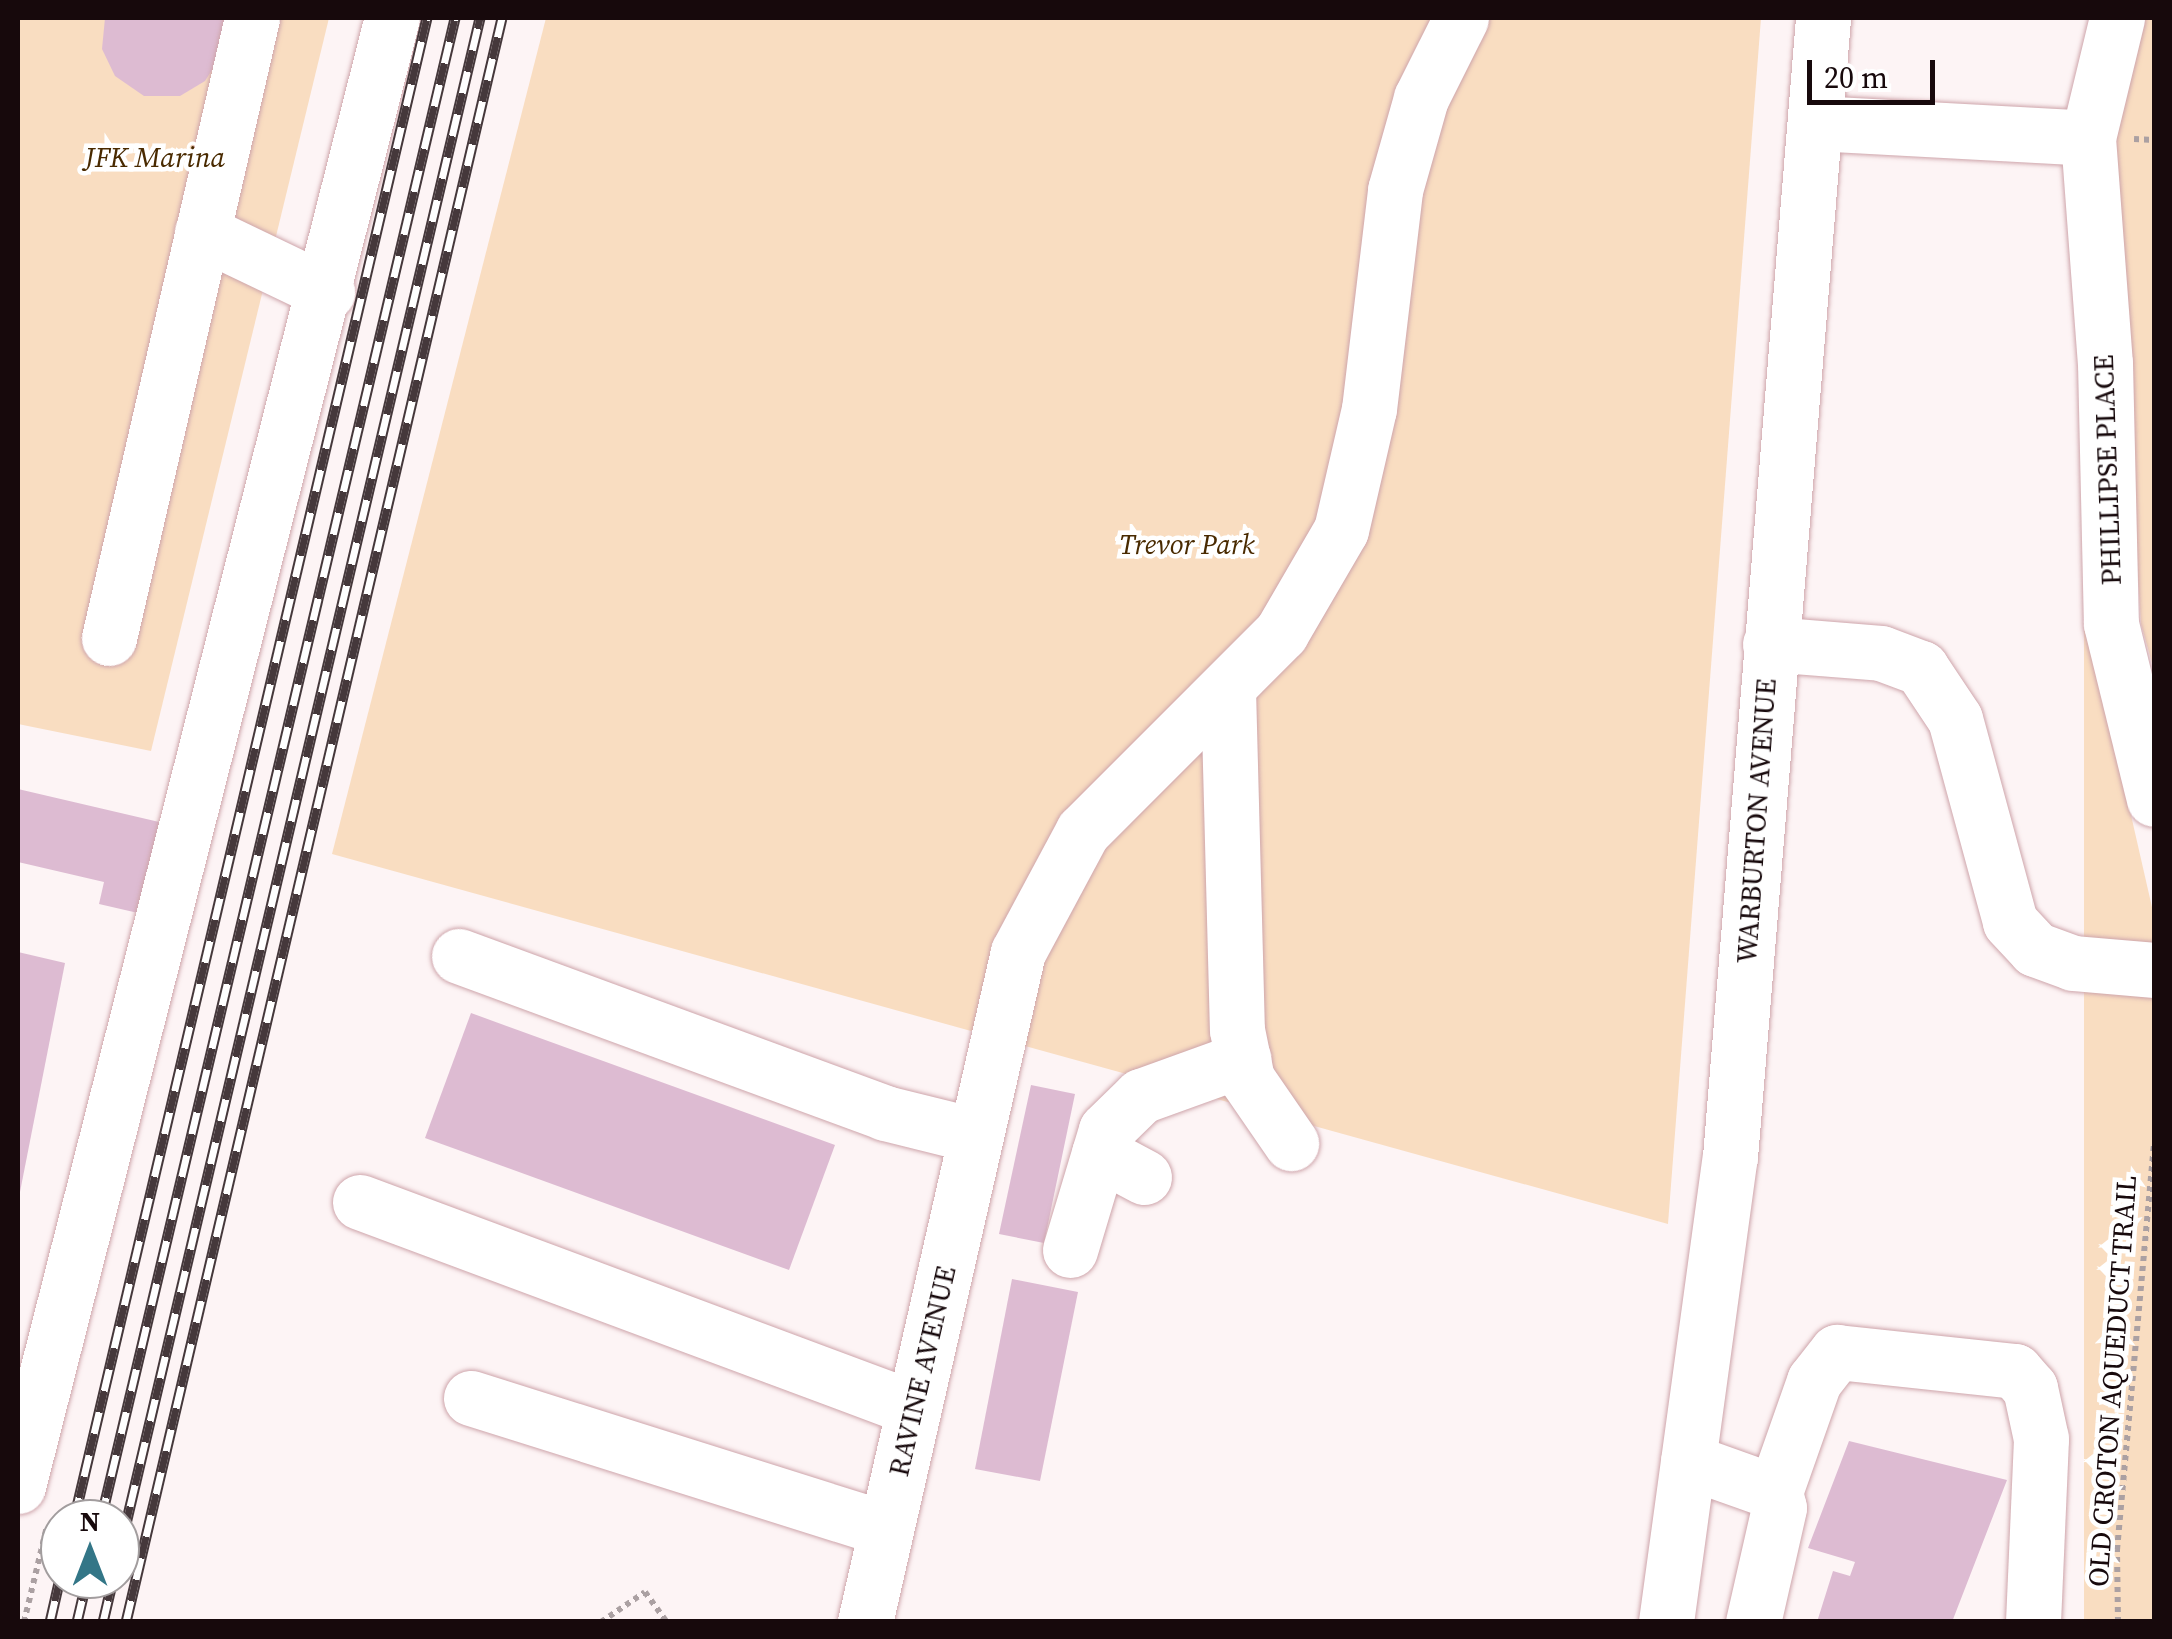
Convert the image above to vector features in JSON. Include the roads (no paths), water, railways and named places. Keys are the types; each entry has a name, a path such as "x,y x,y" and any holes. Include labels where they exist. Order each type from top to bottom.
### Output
{"street":[{"path":"109,638 252,18"},
{"path":"18,1486 327,292 392,18"},
{"name":"RAVINE AVENUE","path":"866,1622 1018,952 1082,831 1281,633 1341,530 1369,409 1395,190 1421,98 1461,18"},
{"name":"WARBURTON AVENUE","path":"1666,1622 1730,1157 1824,18"},
{"name":"PHILLIPSE PLACE","path":"2117,18 2088,138 2106,363 2112,624 2154,799"},
{"path":"1815,123 2088,138"},
{"path":"202,232 327,292"},
{"path":"1770,644 1881,653 1921,668 1955,719 2010,922 2035,949 2072,963 2154,970"},
{"path":"1228,689 1243,1058 1247,1079 1290,1143"},
{"path":"459,956 885,1114 976,1128"},
{"path":"1070,1250 1122,1165 1106,1130 1142,1096 1243,1058"},
{"path":"360,1202 913,1408"},
{"path":"1753,1622 1778,1508 1775,1492 1814,1382 1838,1352 2015,1371 2030,1388 2040,1439 2033,1622"},
{"path":"471,1398 886,1529"},
{"path":"1688,1461 1775,1492"}],"railway":[{"path":"79,1499 427,18"},
{"path":"106,1499 455,18"},
{"path":"132,1499 480,18"},
{"path":"126,1622 502,18"},
{"path":"50,1622 55,1599"},
{"path":"77,1622 82,1599"},
{"path":"103,1622 108,1599"}],"park label":[{"name":"JFK Marina","path":"155,157"},
{"name":"Trevor Park","path":"1187,544"}]}
